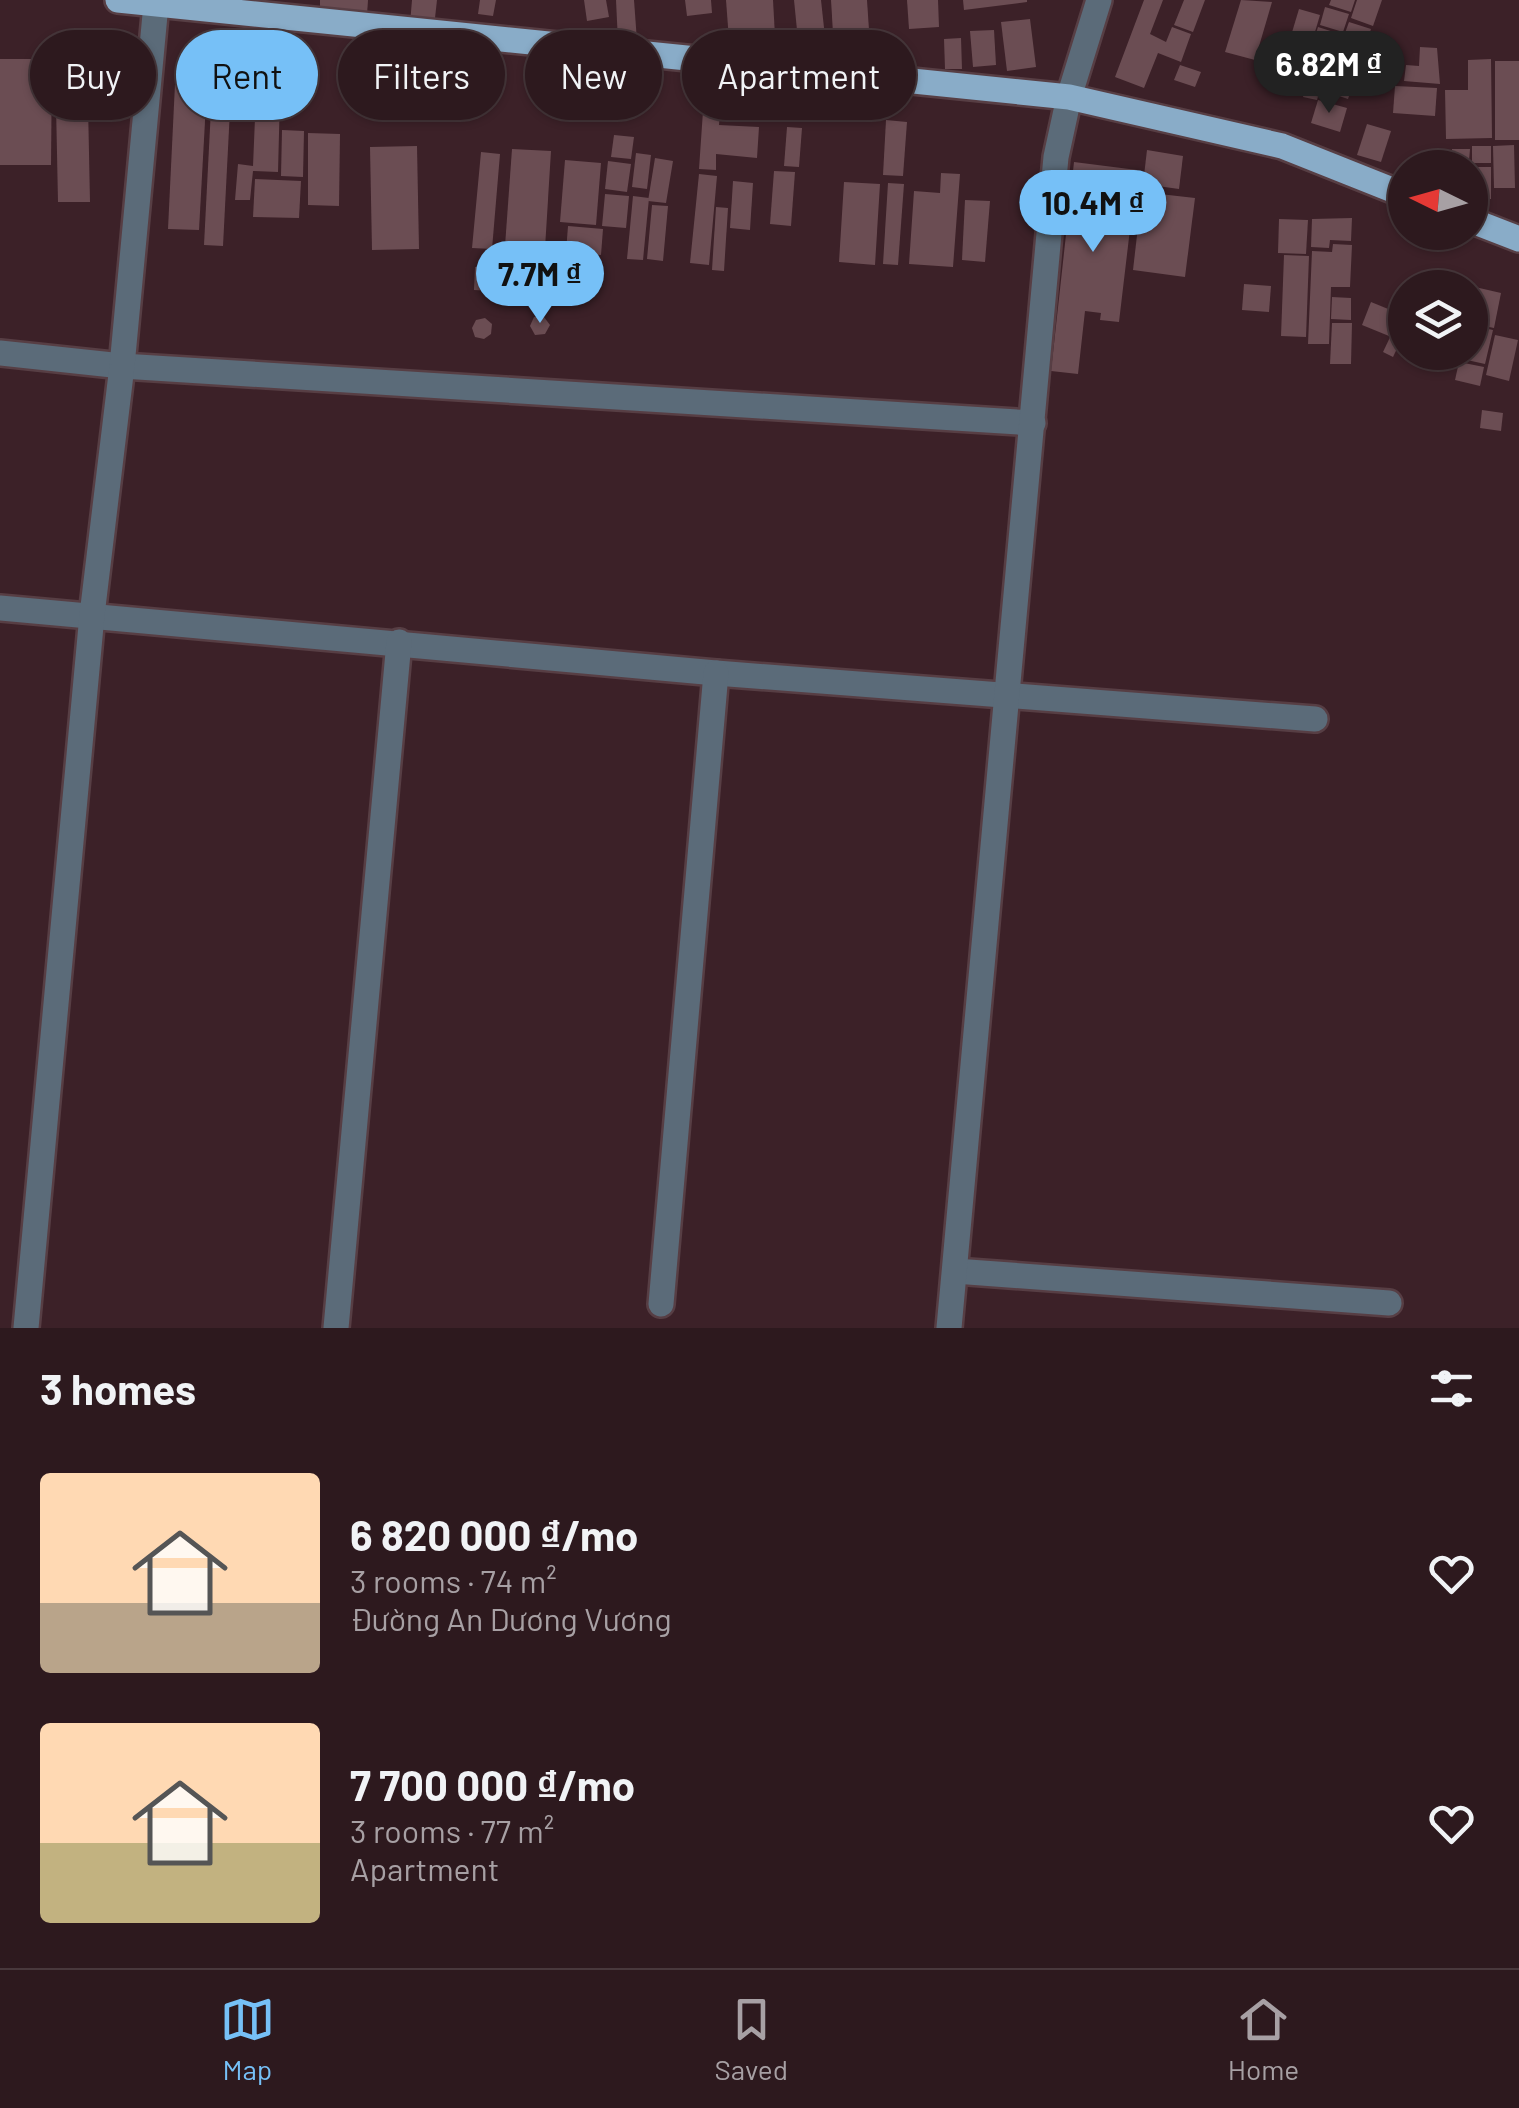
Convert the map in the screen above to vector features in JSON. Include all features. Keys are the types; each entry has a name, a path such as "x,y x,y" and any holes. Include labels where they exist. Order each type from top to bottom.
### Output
{"main road":[{"path":"118,0 1069,97 1282,146 1388,188"},
{"path":"1488,227 1519,239"}],"street":[{"path":"949,1328 1056,157 1069,97 1099,0"},
{"path":"26,1328 92,615 122,366 156,4"},
{"path":"0,354 122,366 1033,423"},
{"path":"0,608 716,673 1315,720"},
{"path":"336,1328 399,642"},
{"path":"661,1304 716,673"},
{"path":"954,1271 1389,1303"}],"building":[{"path":"320,0 368,0 367,15 320,12"},
{"path":"412,0 437,0 434,27 410,24"},
{"path":"480,0 496,0 493,16 478,14"},
{"path":"584,0 606,0 609,17 587,21"},
{"path":"616,0 634,0 636,30 617,30"},
{"path":"685,0 711,0 712,13 687,16"},
{"path":"726,0 773,0 775,30 728,30"},
{"path":"794,0 821,0 824,30 797,30"},
{"path":"831,0 867,0 869,30 833,30"},
{"path":"907,0 938,0 939,27 909,29"},
{"path":"963,0 1027,0 1027,2 964,10"},
{"path":"1144,0 1163,0 1150,34 1166,42 1172,27 1191,34 1181,62 1158,53 1144,88 1115,77"},
{"path":"1184,0 1205,0 1193,32 1174,25"},
{"path":"1241,0 1272,2 1255,60 1225,52"},
{"path":"1331,0 1355,0 1351,12 1329,5"},
{"path":"1357,0 1382,0 1373,26 1351,18"},
{"path":"1325,7 1349,14 1343,32 1320,25"},
{"path":"1299,9 1320,15 1302,76 1281,69"},
{"path":"1030,19 1036,67 1007,71 1001,22"},
{"path":"1349,22 1371,29 1348,99 1324,91"},
{"path":"1318,27 1340,34 1332,62 1309,55"},
{"path":"994,30 996,65 973,67 970,31"},
{"path":"961,38 962,69 945,69 944,39"},
{"path":"1420,47 1437,48 1440,84 1404,81 1406,65 1419,66"},
{"path":"1309,58 1329,64 1325,80 1304,74"},
{"path":"0,59 30,59 30,120 51,120 51,165 0,165"},
{"path":"1491,59 1492,138 1446,139 1445,90 1468,90 1468,60"},
{"path":"1495,61 1519,61 1519,140 1495,140"},
{"path":"1180,65 1201,72 1195,87 1174,80"},
{"path":"1309,79 1322,83 1317,100 1303,97"},
{"path":"176,84 176,120 205,120 199,230 168,229"},
{"path":"1395,86 1437,88 1435,116 1393,113"},
{"path":"1318,100 1347,108 1340,132 1311,123"},
{"path":"56,120 88,120 90,202 58,202"},
{"path":"210,120 229,120 223,246 204,245"},
{"path":"255,120 279,120 278,172 253,171 250,200 235,200 238,164 253,166"},
{"path":"702,120 759,127 757,158 716,154 716,170 699,169"},
{"path":"886,120 907,122 903,176 883,175"},
{"path":"1367,124 1391,131 1381,162 1357,155"},
{"path":"787,127 802,128 799,167 784,166"},
{"path":"282,130 304,131 303,177 281,176"},
{"path":"308,133 340,134 339,206 308,205"},
{"path":"614,135 634,137 631,159 611,157"},
{"path":"1514,145 1515,188 1494,188 1493,146"},
{"path":"417,146 419,249 372,250 370,147"},
{"path":"1472,146 1491,146 1491,163 1488,150 1472,150"},
{"path":"512,149 551,151 545,248 505,246"},
{"path":"1147,150 1183,156 1179,189 1143,184"},
{"path":"481,152 500,154 492,249 472,248"},
{"path":"636,153 651,155 647,189 632,187"},
{"path":"655,158 673,161 666,203 648,201"},
{"path":"565,160 601,163 596,225 560,222"},
{"path":"608,161 631,164 627,192 605,189"},
{"path":"1074,162 1137,170 1119,322 1100,320 1101,313 1085,311 1078,374 1051,371"},
{"path":"1488,167 1491,167 1488,199"},
{"path":"774,171 795,172 791,226 770,224"},
{"path":"941,173 960,174 953,267 909,264 914,191 940,193"},
{"path":"699,174 717,176 709,265 690,263"},
{"path":"255,179 301,181 299,218 253,217"},
{"path":"733,181 753,183 750,230 730,228"},
{"path":"844,182 880,184 875,265 839,262"},
{"path":"888,183 904,184 898,265 883,264"},
{"path":"1142,192 1195,198 1185,277 1133,270"},
{"path":"605,194 629,196 626,228 602,226"},
{"path":"633,196 649,198 643,260 627,259"},
{"path":"965,200 990,201 985,262 962,260"},
{"path":"652,205 668,206 663,261 647,259"},
{"path":"716,207 728,208 724,271 712,270"},
{"path":"1352,218 1351,241 1330,240 1329,248 1311,247 1312,219"},
{"path":"1279,219 1308,220 1306,254 1278,253"},
{"path":"568,226 603,229 601,255 566,252"},
{"path":"1333,244 1352,245 1350,287 1331,287 1329,344 1308,344 1312,251 1332,252"},
{"path":"1284,255 1309,256 1306,337 1281,336"},
{"path":"475,267 492,267 490,291 474,290"},
{"path":"533,275 551,277 550,290 532,288"},
{"path":"1244,284 1271,286 1269,312 1242,310"},
{"path":"1488,290 1501,293 1494,328 1488,327"},
{"path":"1332,297 1351,298 1351,320 1331,319"},
{"path":"1371,302 1388,309 1388,336 1362,325"},
{"path":"534,317 544,317 550,325 545,334 535,335 530,326"},
{"path":"485,318 492,324 491,334 484,339 475,337 472,328 476,320"},
{"path":"1332,323 1352,323 1351,364 1330,364"},
{"path":"1495,335 1518,340 1509,381 1486,375"},
{"path":"1457,370 1483,370 1480,386 1455,380"},
{"path":"1482,410 1503,413 1501,431 1480,428"}]}
